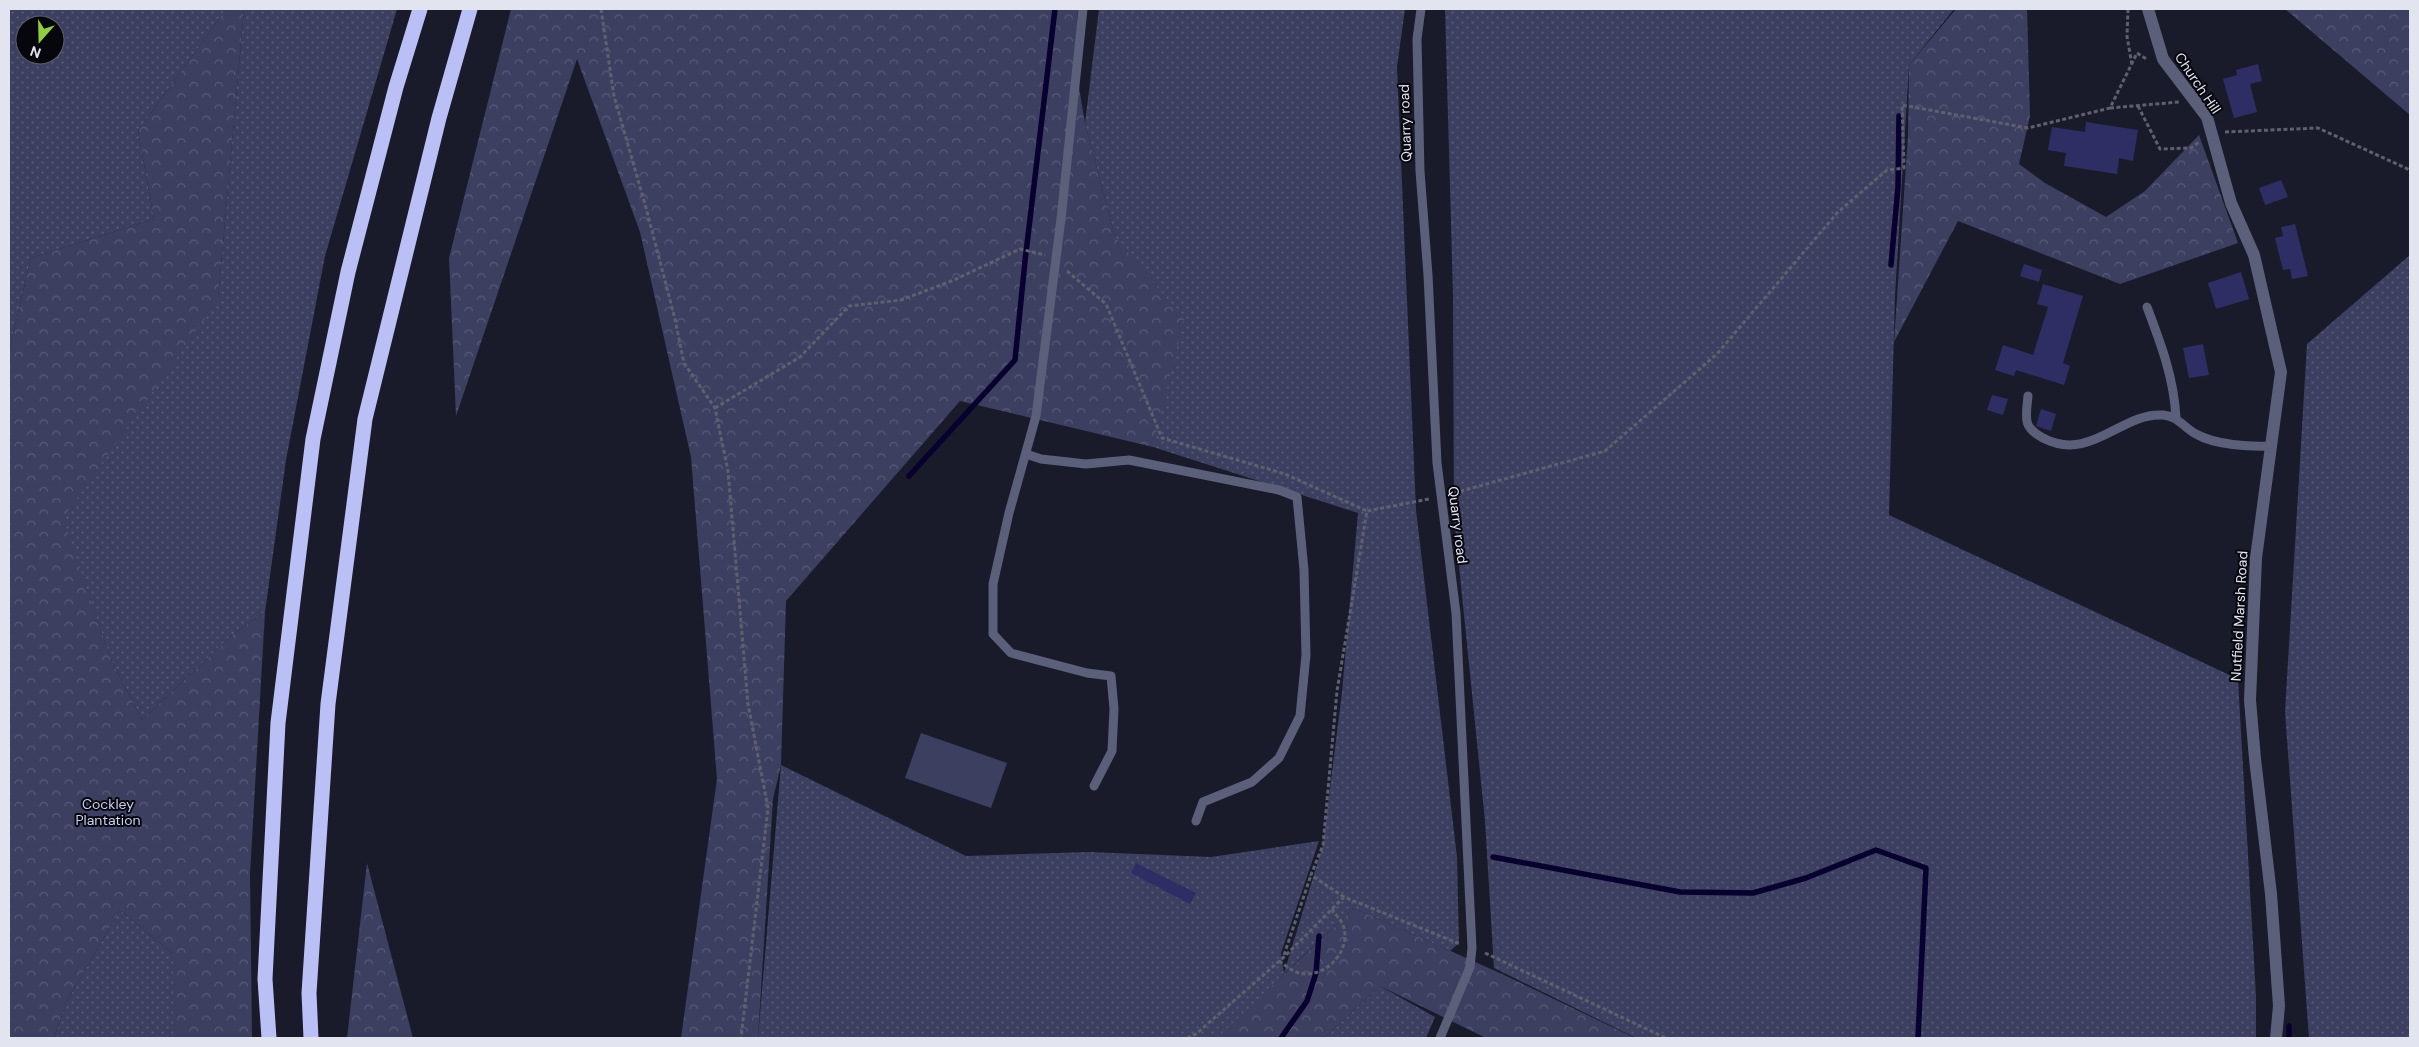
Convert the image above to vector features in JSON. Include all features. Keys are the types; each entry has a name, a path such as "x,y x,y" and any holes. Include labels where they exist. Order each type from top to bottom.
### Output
{"highway":[{"path":"269,1038 265,979 278,723 314,439 348,272 396,87 420,9"},
{"path":"311,1038 309,993 328,704 365,418 439,118 470,9"}],"street":[{"name":"Church Hill","path":"2148,9 2163,59 2207,117 2232,203"},
{"name":"Nutfield Marsh Road","path":"2232,203 2254,255 2281,372 2256,558 2250,700 2271,894 2279,1006 2276,1038"}],"lane":[{"path":"1083,9 1056,258 1036,416 993,584 994,634 1011,653 1087,673 1111,676 1114,709 1112,751 1094,786"},
{"name":"Quarry road","path":"1421,9 1417,49 1420,171 1441,497 1456,613 1472,948 1470,967 1440,1038"},
{"path":"2147,307 2166,359 2175,393 2176,418"},
{"path":"2028,396 2026,416 2027,424 2031,431 2046,439 2066,445 2083,444 2150,416 2163,415 2176,418 2196,435 2243,447 2271,446"},
{"path":"1026,454 1041,459 1086,464 1129,460 1279,490 1297,497 1304,570 1306,646 1300,716 1279,758 1252,782 1203,802 1196,821"}],"path":[{"path":"601,9 614,96 656,245 684,362 715,408 728,471 748,704 768,808 741,1038"},
{"path":"2128,9 2127,36 2132,65"},
{"path":"2110,108 2137,53 2153,63"},
{"path":"715,408 800,357 850,306 901,300 954,280 1020,249 1056,258 1070,274 1106,304 1162,438 1285,474 1367,512 1441,497 1605,451 1717,354 1838,212 1887,170 1904,168 1902,105 2028,128 2110,108 2195,101"},
{"path":"2138,106 2160,149 2191,148 2211,133 2318,128 2410,170"},
{"path":"1284,957 1323,845 1337,691 1367,512"},
{"path":"1311,875 1344,897 1472,948 1666,1038"},
{"path":"1187,1038 1196,1034 1284,957 1344,897"},
{"path":"1279,961 1296,972 1316,973 1334,963 1344,946 1344,939 1343,926 1332,909"}],"green space":[{"path":"9,9 226,9 138,131 154,219 31,258 9,351"},
{"name":"Cockley Plantation","path":"226,9 244,9 218,300 63,518 111,660 142,720 232,635 265,612 250,874 252,1038 173,1038 173,954 120,910 67,1001 54,1038 9,1038 9,351 31,258 154,219 138,131"},
{"path":"244,9 397,9 325,256 286,460 265,612 232,635 142,720 111,660 62,518 218,299"},
{"path":"511,9 1078,9 1075,64 1085,123 1115,237 1184,319 1153,447 960,401 786,601 781,765 773,799 758,1038 681,1038 717,779 691,457 640,232 577,59 456,416 449,258"},
{"path":"1099,9 1405,9 1397,67 1416,510 1457,857 1459,943 1450,951 1354,908 1284,974 1225,1038 758,1038 781,765 966,856 1089,852 1211,857 1319,841 1281,953 1284,973 1323,845 1342,692 1358,513 1153,447 1115,237 1085,123"},
{"path":"1445,9 1954,9 1909,65 1895,296 1889,515 2238,679 2256,996 2256,1038 1636,1038 1494,968 1485,821 1454,517 1453,295"},
{"path":"1956,9 2027,9 2030,116 2019,164 2045,183 2106,217 2145,191 2199,135 2238,243 2120,284 1958,221 1894,342 1908,135 1909,65"},
{"path":"2285,9 2410,9 2410,115"},
{"path":"2410,255 2410,1038 2309,1038 2285,712 2307,344"},
{"path":"921,733 1007,763 991,808 905,778"},
{"path":"367,863 413,1038 347,1038"},
{"path":"1354,908 1502,974 1635,1038 1486,1038 1380,986 1324,1038 1217,1038"},
{"path":"120,910 173,954 173,1038 54,1038 67,1001"},
{"path":"1380,986 1435,1017 1426,1038 1324,1038"}],"building":[{"path":"2258,64 2262,81 2250,84 2257,112 2234,118 2223,79 2237,75 2236,70"},
{"path":"2086,122 2138,130 2133,161 2119,158 2117,174 2064,166 2066,153 2048,150 2052,127 2085,132"},
{"path":"2281,180 2288,197 2265,205 2259,188"},
{"path":"2295,224 2308,276 2292,279 2290,269 2283,270 2275,238 2283,236 2281,227"},
{"path":"2024,264 2042,270 2039,282 2020,276"},
{"path":"2241,272 2249,299 2216,309 2208,283"},
{"path":"2043,284 2083,296 2063,363 2070,366 2064,385 2016,370 2014,376 1995,370 2003,345 2033,355 2048,307 2037,304"},
{"path":"2203,344 2209,375 2189,378 2183,348"},
{"path":"1992,395 2008,399 2003,415 1987,410"},
{"path":"2041,409 2056,414 2051,431 2036,426"},
{"path":"1136,863 1196,893 1190,904 1131,873"}],"waterway":[{"path":"909,476 1015,360 1055,9"},
{"path":"1891,265 1898,187 1899,116"},
{"path":"1493,857 1680,892 1753,893 1806,878 1876,850 1926,868 1918,1038"},
{"path":"1281,1038 1307,1001 1316,973 1319,936"},
{"path":"2289,1026 2289,1038"}]}
